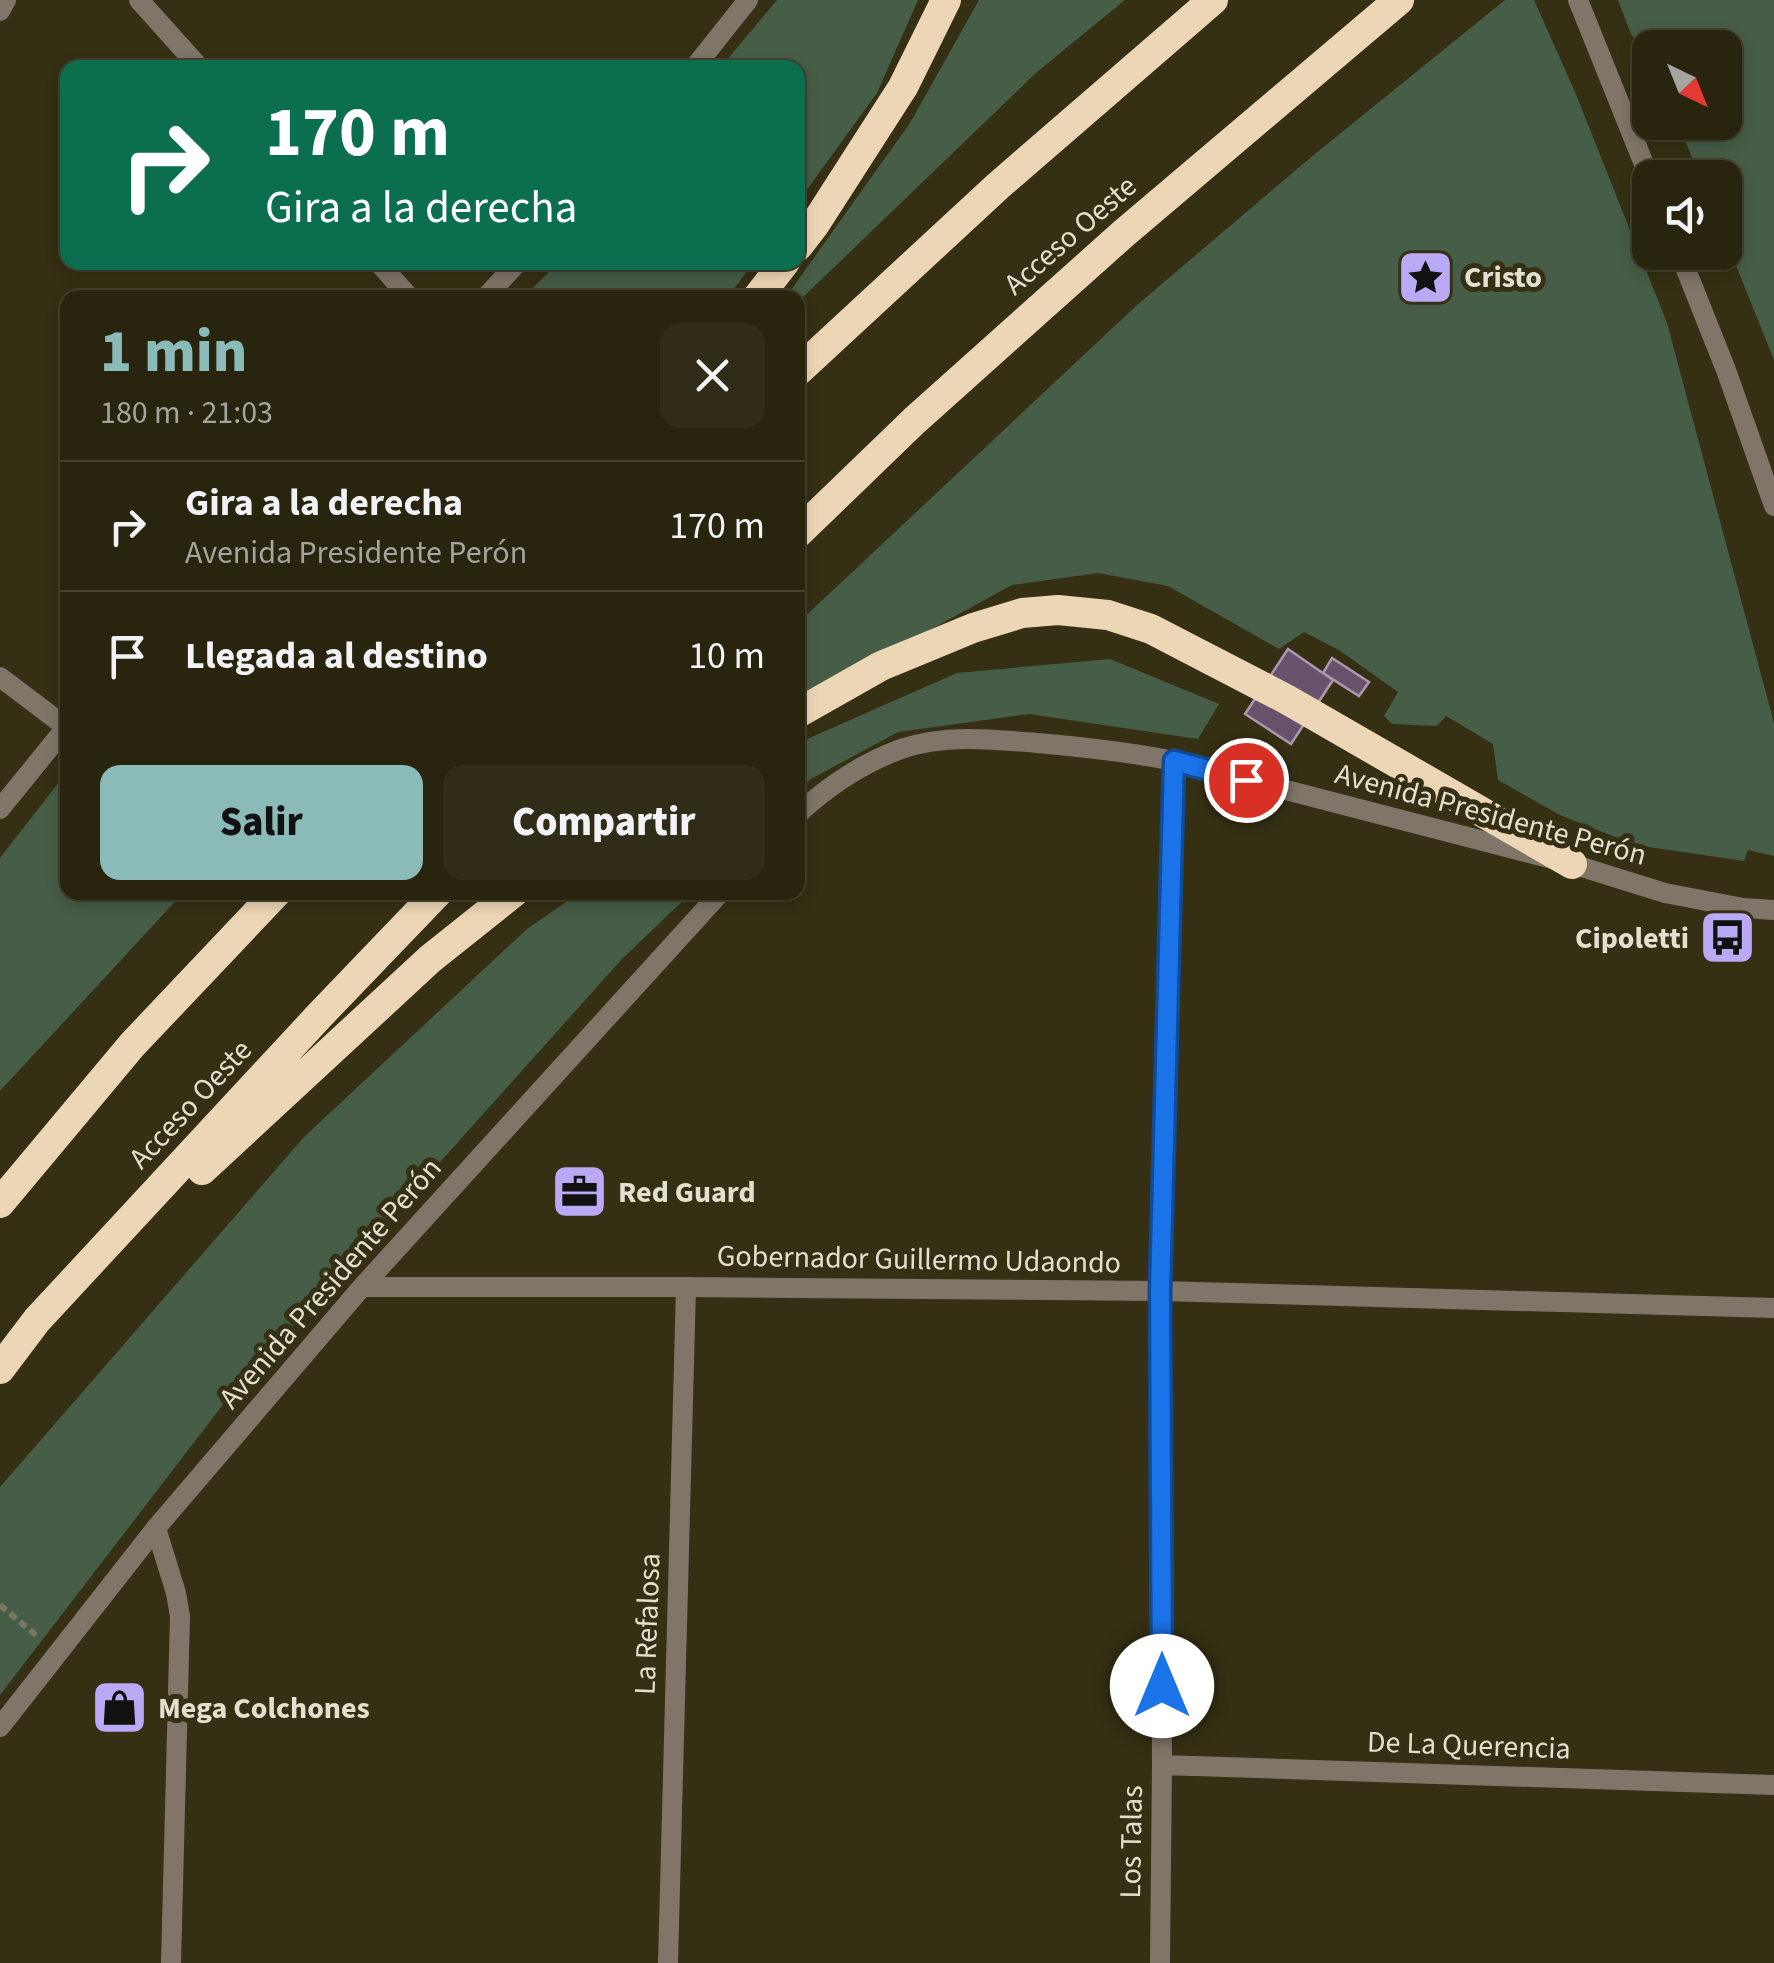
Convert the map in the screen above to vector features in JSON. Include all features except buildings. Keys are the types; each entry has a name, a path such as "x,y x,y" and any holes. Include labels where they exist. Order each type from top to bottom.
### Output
{"highway":[{"path":"805,237 902,87 946,0"},
{"path":"805,365 998,186 1213,0"},
{"name":"Acceso Oeste","path":"805,526 914,421 1123,234 1399,0"},
{"path":"762,290 778,270"},
{"path":"805,710 881,666 973,628 1022,613 1058,610 1108,615 1151,628 1286,699 1572,864"},
{"path":"0,1203 251,900"},
{"path":"132,1045 269,900"},
{"name":"Acceso Oeste","path":"0,1369 38,1320 430,900"},
{"path":"38,1320 430,959 504,900"}],"street":[{"path":"0,11 6,0"},
{"path":"138,0 193,60"},
{"path":"700,60 748,0"},
{"path":"1578,0 1642,160"},
{"path":"385,270 403,290"},
{"path":"492,290 511,270"},
{"path":"1686,270 1774,506"},
{"path":"0,677 60,721"},
{"path":"0,808 60,735"},
{"name":"Avenida Presidente Perón","path":"805,807 865,765 903,748 942,741 981,738 1142,754 1572,864 1665,893 1774,910"},
{"name":"Los Talas","path":"1160,1963 1160,1291 1174,761"},
{"name":"Avenida Presidente Perón","path":"0,1727 156,1528 362,1287 713,900"},
{"name":"Gobernador Guillermo Udaondo","path":"362,1287 1160,1291 1774,1308"},
{"name":"La Refalosa","path":"668,1963 686,1287"},
{"path":"156,1528 180,1616 171,1963"},
{"name":"De La Querencia","path":"1162,1764 1774,1784"}],"path":[{"path":"0,1604 57,1653"}],"green space":[{"path":"777,0 918,0 877,93 805,192 805,60 727,60"},
{"path":"979,0 1125,0 1037,72 805,295 805,290 791,290 910,123"},
{"path":"1505,0 1534,0 1632,235 1632,270 1646,270 1667,323 1774,723 1774,856 1748,850 1744,861 1635,845 1560,815 1498,780 1493,744 1446,716 1437,726 1392,724 1384,716 1398,692 1339,650 1304,632 1279,649 1168,586 1098,573 1012,585 805,698 805,616 1137,305"},
{"path":"1618,0 1774,0 1774,360 1738,270 1742,270 1742,160 1693,160 1685,140 1742,140 1742,30 1632,30 1631,34"},
{"path":"550,270 748,270 733,290 531,290"},
{"path":"1110,659 1219,704 1198,739 1029,714 898,732 805,785 805,740 957,673"},
{"path":"60,781 60,900 177,900 0,1091 0,858"},
{"path":"569,900 684,900 622,959 225,1402 0,1695 0,1487 304,1137 527,929"}],"place":[{"name":"Cristo","path":"1425,277"},
{"name":"Cipoletti","path":"1728,938"},
{"name":"Red Guard","path":"579,1192"},
{"name":"Mega Colchones","path":"119,1708"}],"route":[{"path":"1162,1686 1160,1291 1174,761 1246,780"}]}
